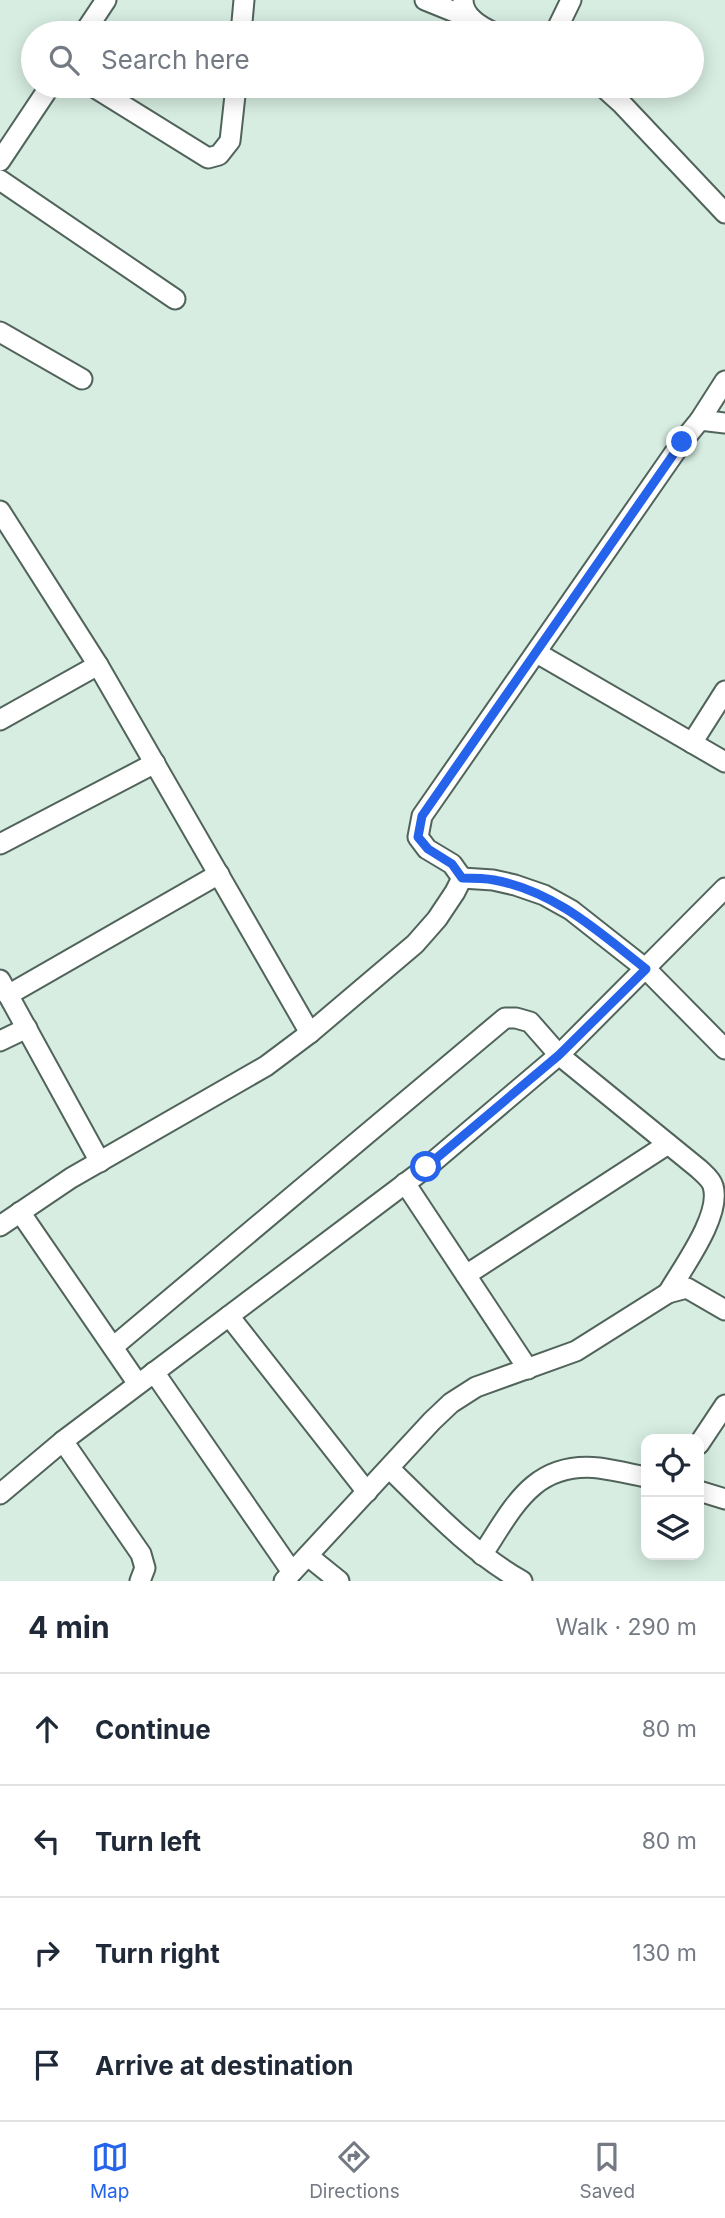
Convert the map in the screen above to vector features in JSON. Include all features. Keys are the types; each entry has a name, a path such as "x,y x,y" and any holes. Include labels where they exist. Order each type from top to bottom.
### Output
{"street":[{"path":"92,21 106,0"},
{"path":"242,21 244,0"},
{"path":"425,0 475,21"},
{"path":"463,0 463,6 472,19"},
{"path":"561,21 571,0"},
{"path":"0,161 42,98"},
{"path":"111,98 208,158 219,155 230,141 235,98"},
{"path":"616,98 725,213"},
{"path":"0,180 176,299"},
{"path":"0,332 82,379"},
{"path":"462,878 452,864 428,849 418,837 422,816 725,381"},
{"path":"700,420 725,423"},
{"path":"0,511 98,665 310,1033"},
{"path":"537,653 725,762"},
{"path":"0,720 98,665"},
{"path":"692,743 725,691"},
{"path":"0,844 155,763"},
{"path":"100,1161 4,987 219,874"},
{"path":"462,878 493,880 544,895 571,910 646,969 725,1049"},
{"path":"0,1226 71,1178 265,1066 310,1033 415,944 437,919 456,892 462,878"},
{"path":"0,1494 138,1384 405,1183 559,1055 725,888"},
{"path":"113,1347 505,1018 530,1022 559,1055 713,1183 715,1199 707,1225 668,1293"},
{"path":"0,1041 27,1028"},
{"path":"466,1275 668,1144"},
{"path":"405,1183 528,1369"},
{"path":"20,1212 138,1384"},
{"path":"154,1372 288,1577 451,1403 476,1388 576,1351 668,1293 687,1289 725,1310"},
{"path":"229,1315 367,1492"},
{"path":"704,1436 725,1405"},
{"path":"64,1441 141,1554 145,1568 140,1581"},
{"path":"389,1468 457,1534 500,1569 522,1581"},
{"path":"482,1555 521,1496 538,1479 570,1468 597,1468 641,1476"},
{"path":"704,1493 725,1499"},
{"path":"308,1556 339,1581"}],"route":[{"path":"426,1167 559,1055 646,969 571,910 544,895 514,885 493,880 462,878 452,864 428,849 418,837 422,816 682,442"}]}
